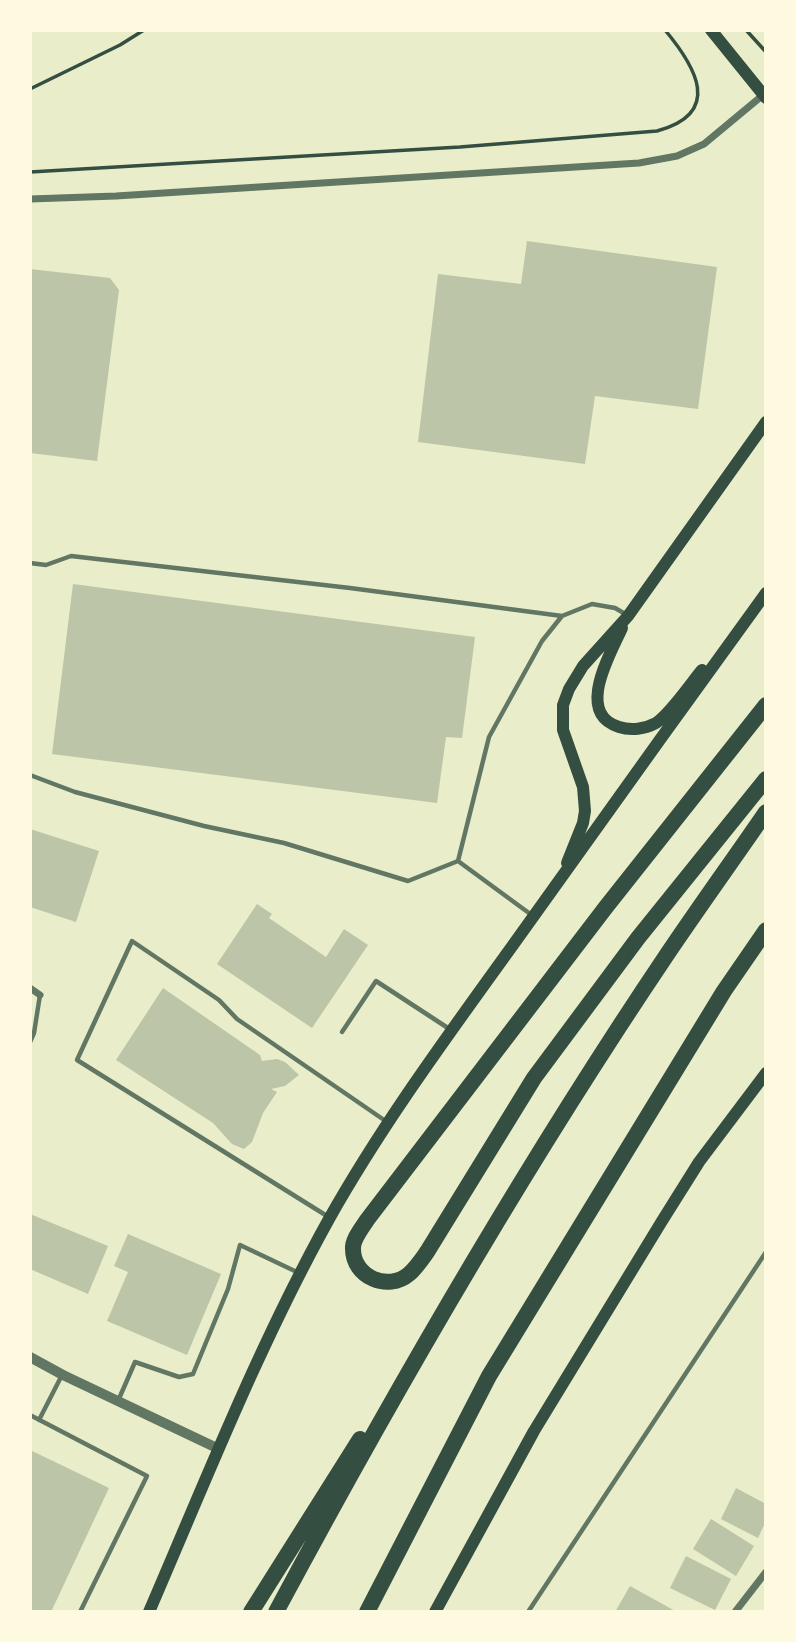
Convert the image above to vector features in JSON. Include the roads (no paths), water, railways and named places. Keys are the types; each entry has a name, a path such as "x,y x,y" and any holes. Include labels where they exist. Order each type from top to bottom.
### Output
{"highway":[{"path":"766,705 606,907 367,1220 352,1246 355,1264 370,1279 388,1282 408,1275 427,1252 534,1078 638,938 766,779"},
{"path":"251,1612 433,1329 553,1132 666,956 766,812"},
{"path":"367,1612 489,1376 724,991 766,930"},
{"path":"276,1612 433,1329"}],"main road":[{"path":"711,30 765,97"},
{"path":"558,882 583,823 585,811 583,787 563,730 563,705 569,689 583,666 628,616 766,422"},
{"path":"628,616 597,690 598,705 603,717 612,724 635,729 658,721 763,598"},
{"path":"149,1612 219,1448 300,1273 388,1122 763,598"},
{"path":"435,1612 534,1431 655,1232 699,1162 766,1073"}],"street":[{"path":"30,199 639,163 677,156 704,144 765,97"},
{"path":"30,988 40,995"},
{"path":"30,1357 118,1402 219,1448"},
{"path":"735,1612 766,1572"}],"lane":[{"path":"30,563 46,565 71,556 562,616 592,604 615,608 628,616"},
{"path":"458,861 489,737 542,641 562,616"},
{"path":"30,775 75,792 205,826 284,843 408,881 458,861"},
{"path":"458,861 534,916"},
{"path":"330,1218 77,1060 132,941 219,1000 237,1019 388,1122"},
{"path":"342,1032 376,981 452,1031"},
{"path":"30,1042 40,995"},
{"path":"118,1402 135,1362 179,1377 193,1374 228,1289 240,1245 300,1273"},
{"path":"528,1612 766,1252"},
{"path":"39,1420 62,1375"},
{"path":"30,1415 147,1476 80,1612"}]}
